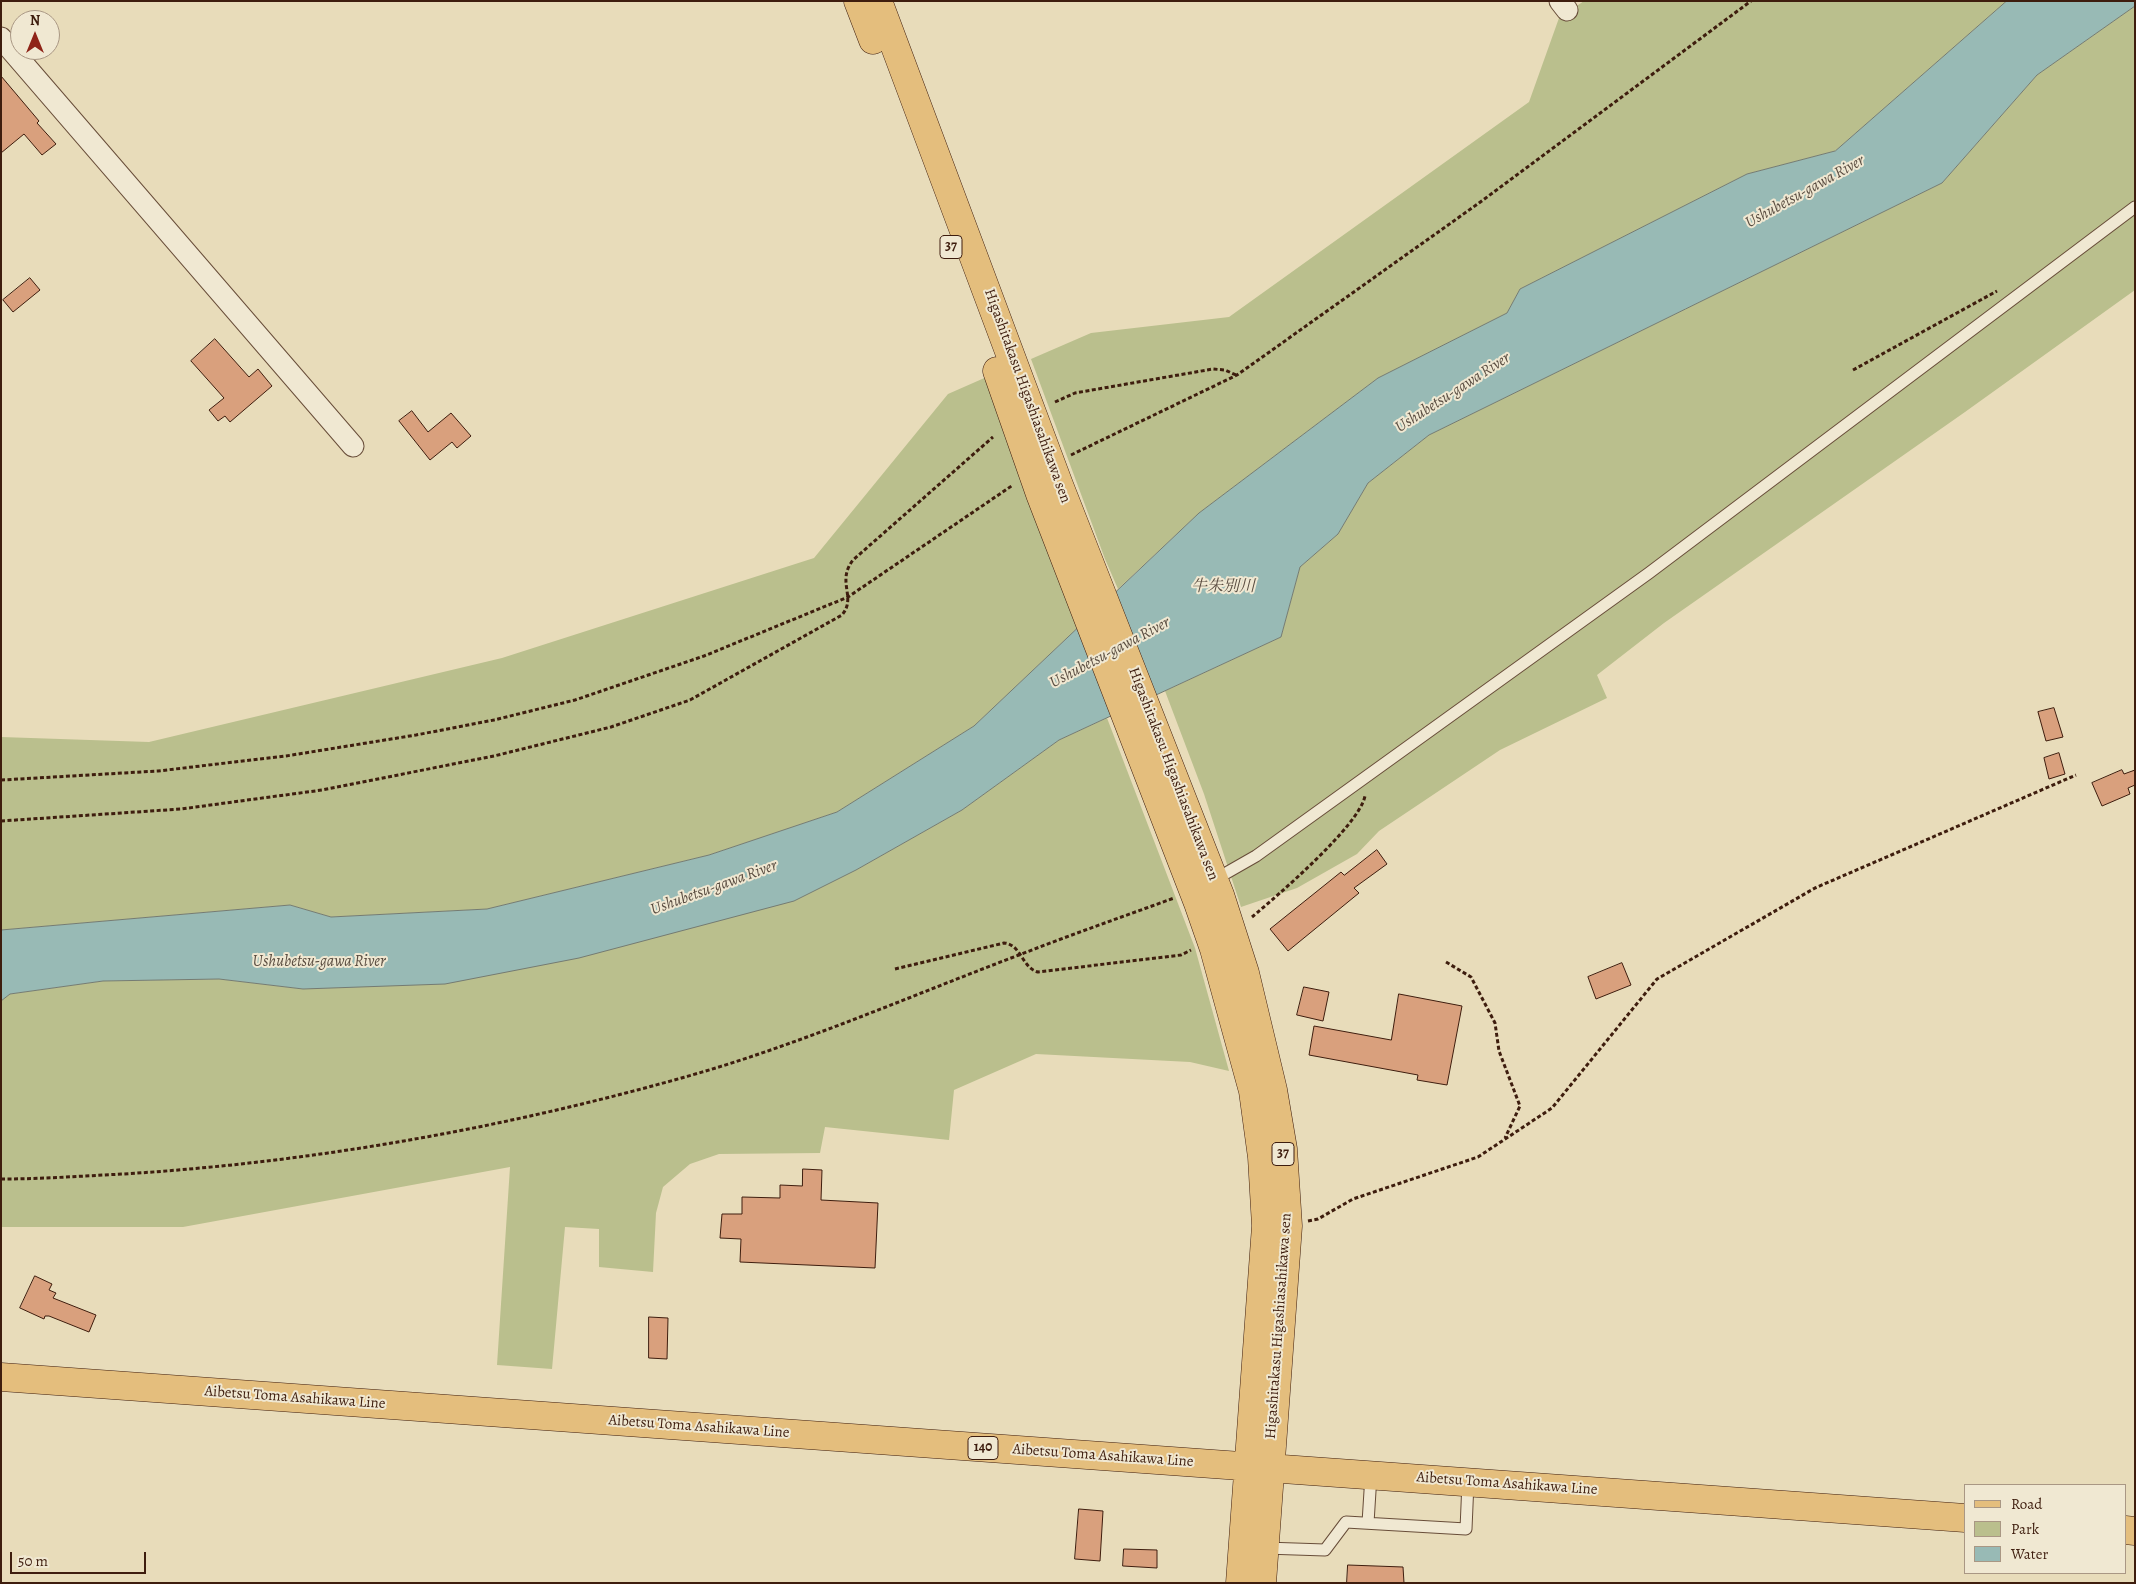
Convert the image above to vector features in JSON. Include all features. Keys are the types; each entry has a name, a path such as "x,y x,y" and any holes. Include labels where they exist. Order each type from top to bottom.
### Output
{"main road":[{"name":"Higashitakasu Higashiasahikawa sen","path":"858,1 998,372 1046,479"},
{"name":"Higashitakasu Higashiasahikawa sen","path":"878,1 1046,479 1204,885 1245,973 1274,1090 1283,1149 1288,1226 1259,1467 1240,1583"},
{"name":"Higashitakasu Higashiasahikawa sen","path":"1204,885 1214,949 1253,1091 1262,1157 1266,1226 1259,1467 1264,1548 1262,1583"},
{"name":"Aibetsu Toma Asahikawa Line","path":"1,1377 1964,1518"}],"street":[{"path":"1,38 354,446"}],"lane":[{"path":"1204,885 1256,856 1649,573 2135,207"},
{"path":"1368,1523 1371,1475"},
{"path":"1264,1548 1326,1550 1346,1522 1466,1529 1468,1481"}],"path":[{"path":"1,780 158,771 286,756 494,720 575,700 695,659 848,597 1001,492 1046,479 1237,375 1456,220 1751,1"},
{"path":"1853,370 1992,293 1999,290 2012,299"},
{"path":"1055,402 1075,394 1213,369 1225,370 1237,375"},
{"path":"1,821 180,809 322,790 494,756 611,727 690,700 842,615 848,608 845,579 847,568 853,560 993,437"},
{"path":"1288,1226 1318,1219 1352,1199 1478,1157 1552,1108 1657,979 1815,888 2076,776"},
{"path":"1252,918 1328,848 1359,810 1364,802 1365,794 1360,781"},
{"path":"1,1179 34,1179 182,1170 336,1153 517,1119 700,1073 854,1021 1019,955 1204,885"},
{"path":"895,969 1004,943 1010,943 1032,970 1038,972 1181,955 1192,950"},
{"path":"1446,962 1471,977 1495,1023 1499,1051 1520,1106 1505,1138"}],"green space":[{"path":"1584,1 2007,1 1835,151 1747,174 1520,289 1507,313 1378,378 1199,513 1118,589 1105,559 1031,359 1091,333 1229,317 1529,102 1559,18"},
{"path":"2135,6 2135,290 1664,623 1597,675 1607,698 1500,750 1379,831 1357,854 1297,888 1241,907 1204,794 1165,691 1281,637 1300,567 1338,534 1368,483 1429,435 1942,183 2037,75"},
{"path":"998,372 1088,618 974,726 837,812 709,855 487,909 331,917 290,905 1,930 1,737 149,742 502,658 814,558 948,394"},
{"path":"1107,718 1195,948 1229,1071 1190,1062 1036,1054 954,1090 949,1140 825,1127 820,1153 719,1154 690,1164 663,1187 656,1213 653,1272 599,1267 599,1229 565,1227 552,1369 497,1365 510,1167 183,1227 1,1227 1,1001 10,994 103,981 219,979 303,989 794,901 856,870 962,810 1059,740"}],"water":[{"name":"牛朱別川","path":"2007,1 2135,1 2135,6 2037,75 1942,183 1429,435 1368,483 1338,534 1300,567 1281,637 1059,740 962,810 856,870 794,901 579,958 445,984 303,989 219,979 103,981 10,994 1,1001 1,930 290,905 331,917 487,909 709,855 837,812 974,726 1199,513 1378,378 1507,313 1520,289 1747,174 1835,151"}],"building":[{"path":"1,76 39,121 37,123 56,144 42,155 24,134 1,153"},
{"path":"30,278 40,290 13,312 3,300"},
{"path":"215,339 249,377 258,369 272,386 230,422 225,416 218,421 209,410 224,398 191,361"},
{"path":"412,411 428,432 451,413 471,436 457,448 452,442 430,460 399,421"},
{"path":"2054,708 2063,737 2046,741 2038,712"},
{"path":"2059,753 2065,774 2049,779 2044,758"},
{"path":"2122,770 2124,774 2135,770 2135,785 2128,788 2130,794 2102,806 2092,783"},
{"path":"1377,850 1387,864 1354,888 1359,893 1288,951 1270,929 1341,872 1344,875"},
{"path":"1622,963 1631,985 1596,999 1588,977"},
{"path":"1304,987 1329,992 1323,1021 1297,1015"},
{"path":"1399,994 1462,1006 1447,1085 1417,1080 1418,1075 1309,1055 1314,1026 1391,1040"},
{"path":"803,1169 822,1170 821,1200 878,1203 875,1268 740,1262 741,1239 720,1238 722,1214 742,1214 742,1197 780,1198 780,1185 802,1186"},
{"path":"35,1276 52,1284 49,1290 56,1293 53,1298 96,1315 89,1332 49,1316 45,1316 44,1319 20,1308"},
{"path":"649,1317 668,1318 667,1359 649,1358"},
{"path":"1079,1509 1103,1511 1100,1561 1075,1559"},
{"path":"1124,1549 1157,1550 1157,1568 1123,1566"},
{"path":"1348,1565 1403,1567 1404,1583 1347,1583"}],"water label":[{"name":"Ushubetsu-gawa River","path":"1805,192"},
{"name":"Ushubetsu-gawa River","path":"1453,393"},
{"name":"Ushubetsu-gawa River","path":"1110,653"},
{"name":"Ushubetsu-gawa River","path":"714,888"},
{"name":"Ushubetsu-gawa River","path":"319,962"}]}
